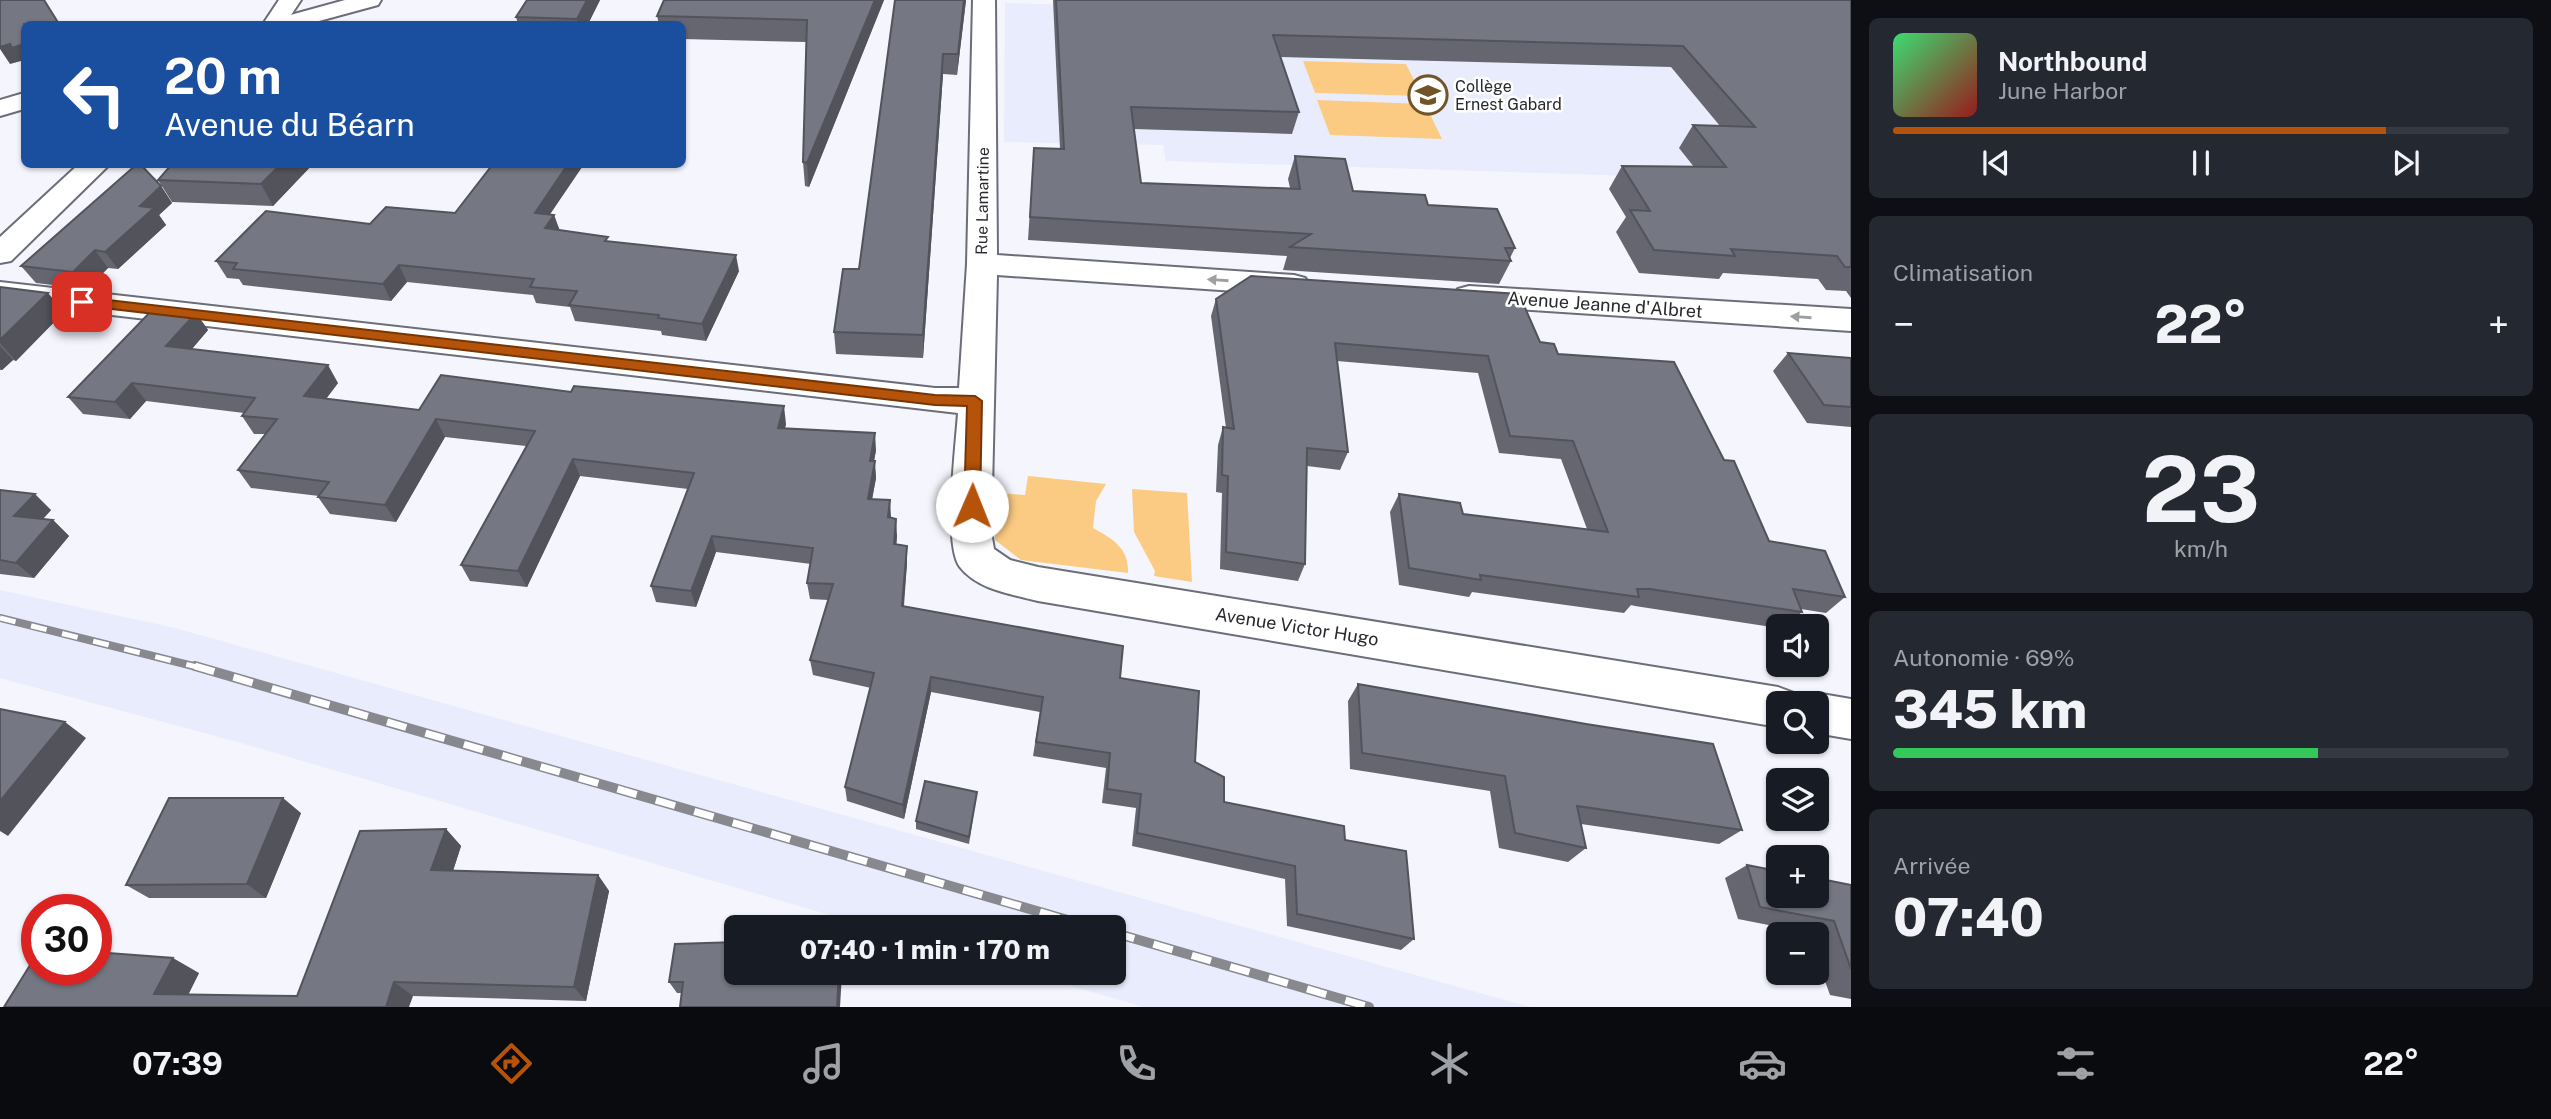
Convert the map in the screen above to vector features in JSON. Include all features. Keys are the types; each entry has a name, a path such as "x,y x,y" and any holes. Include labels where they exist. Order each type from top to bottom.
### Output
{"street":[{"path":"276,21 289,0"},
{"path":"295,21 370,0"},
{"name":"Rue Lamartine","path":"975,401 982,264 984,0"},
{"path":"0,108 21,102"},
{"path":"0,254 92,168"},
{"path":"982,264 1318,286"},
{"path":"0,292 935,400 975,401"},
{"name":"Avenue Jeanne d'Albret","path":"1444,294 1851,320"},
{"name":"Avenue Victor Hugo","path":"975,401 971,531 975,557 998,574 1038,584 1766,705"},
{"path":"1829,715 1851,719"}],"shaded area":[{"name":"Collège Ernest Gabard","path":"1787,0 1851,183 1166,161 1163,145 1004,142 1005,3 1138,7"},
{"path":"1303,61 1406,64 1422,96 1315,93"},
{"path":"1317,100 1425,104 1442,139 1330,135"},
{"path":"1028,476 1106,484 1096,501 1093,528 1113,540 1123,551 1128,573 1021,560 995,540 998,493 1025,495"},
{"path":"1132,489 1187,493 1192,582 1154,576 1155,571 1134,532"},
{"path":"0,590 175,628 1530,1007 1143,1007 1068,985 1126,985 1126,915 830,915 234,741 0,678"}],"building":[{"path":"0,0 44,0 57,21 21,21 21,45 12,48 10,44 0,47"},
{"path":"527,0 587,0 577,19 516,17"},
{"path":"664,0 875,0 807,163 803,162 807,20 657,16"},
{"path":"895,0 964,0 958,54 943,54 923,335 834,332 843,269 859,269"},
{"path":"1056,0 1851,0 1851,267 1845,267 1837,256 1731,249 1735,256 1654,250 1630,210 1650,211 1622,166 1726,167 1693,125 1755,127 1683,46 1273,35 1299,112 1131,107 1141,183 1300,189 1295,156 1345,159 1353,191 1425,195 1428,205 1497,209 1515,248 1505,248 1511,261 1290,247 1311,234 1030,217 1034,148 1064,149"},
{"path":"132,168 144,168 161,186 140,206 154,208 105,252 95,250 73,272 21,266"},
{"path":"168,168 277,168 261,184 158,180"},
{"path":"490,168 565,168 535,213 554,215 545,228 608,237 605,241 736,255 702,324 658,318 659,315 569,305 577,291 530,287 534,279 399,265 383,284 233,269 237,263 216,261 266,211 370,224 386,207 455,213"},
{"path":"1251,276 1519,294 1540,342 1554,344 1558,354 1674,362 1724,460 1734,461 1769,541 1825,551 1845,597 1793,589 1802,612 1650,589 1637,589 1639,597 1480,575 1481,580 1409,568 1399,494 1460,503 1463,514 1608,532 1573,441 1510,436 1488,356 1335,343 1348,452 1307,448 1305,564 1226,552 1228,476 1222,475 1223,427 1234,429 1216,299"},
{"path":"0,287 48,293 0,340"},
{"path":"155,307 196,313 166,346 328,365 304,396 419,410 441,375 571,392 574,386 784,406 778,428 875,433 870,461 875,461 868,499 890,500 888,517 896,519 894,544 907,546 902,606 1123,646 1120,678 1199,691 1195,762 1224,777 1224,802 1344,826 1345,840 1406,851 1414,939 1297,914 1295,866 1137,833 1141,794 1107,789 1110,753 1036,742 1043,697 931,677 903,805 845,787 874,673 810,660 833,584 807,583 813,548 712,536 691,591 651,586 694,473 573,459 518,571 461,565 535,431 436,419 385,505 318,497 329,482 238,470 277,419 242,416 255,398 132,383 115,402 68,397"},
{"path":"1788,353 1851,358 1851,407 1824,405"},
{"path":"0,490 35,494 14,516 53,520 16,563 0,560"},
{"path":"1358,684 1713,744 1742,830 1577,806 1586,848 1515,833 1505,776 1362,753"},
{"path":"0,709 65,722 0,801"},
{"path":"925,781 977,792 969,837 916,821"},
{"path":"169,798 283,798 247,884 126,885"},
{"path":"446,829 431,870 598,875 574,987 394,982 386,1007 4,1007 21,980 21,985 112,985 112,953 173,958 154,994 297,996 360,831"},
{"path":"1747,865 1766,869 1766,908 1829,908 1829,881 1851,885 1851,969 1834,921 1760,907"},
{"path":"724,942 724,985 838,985 837,1007 680,1007 683,982 669,982 675,944"}],"railway":[{"path":"0,618 201,668"},
{"path":"195,666 1050,915"},
{"path":"1126,936 1369,1007"}],"place":[{"name":"Collège Ernest Gabard","path":"1428,95"}],"route":[{"path":"82,302 935,400 975,401 972,506"}]}
